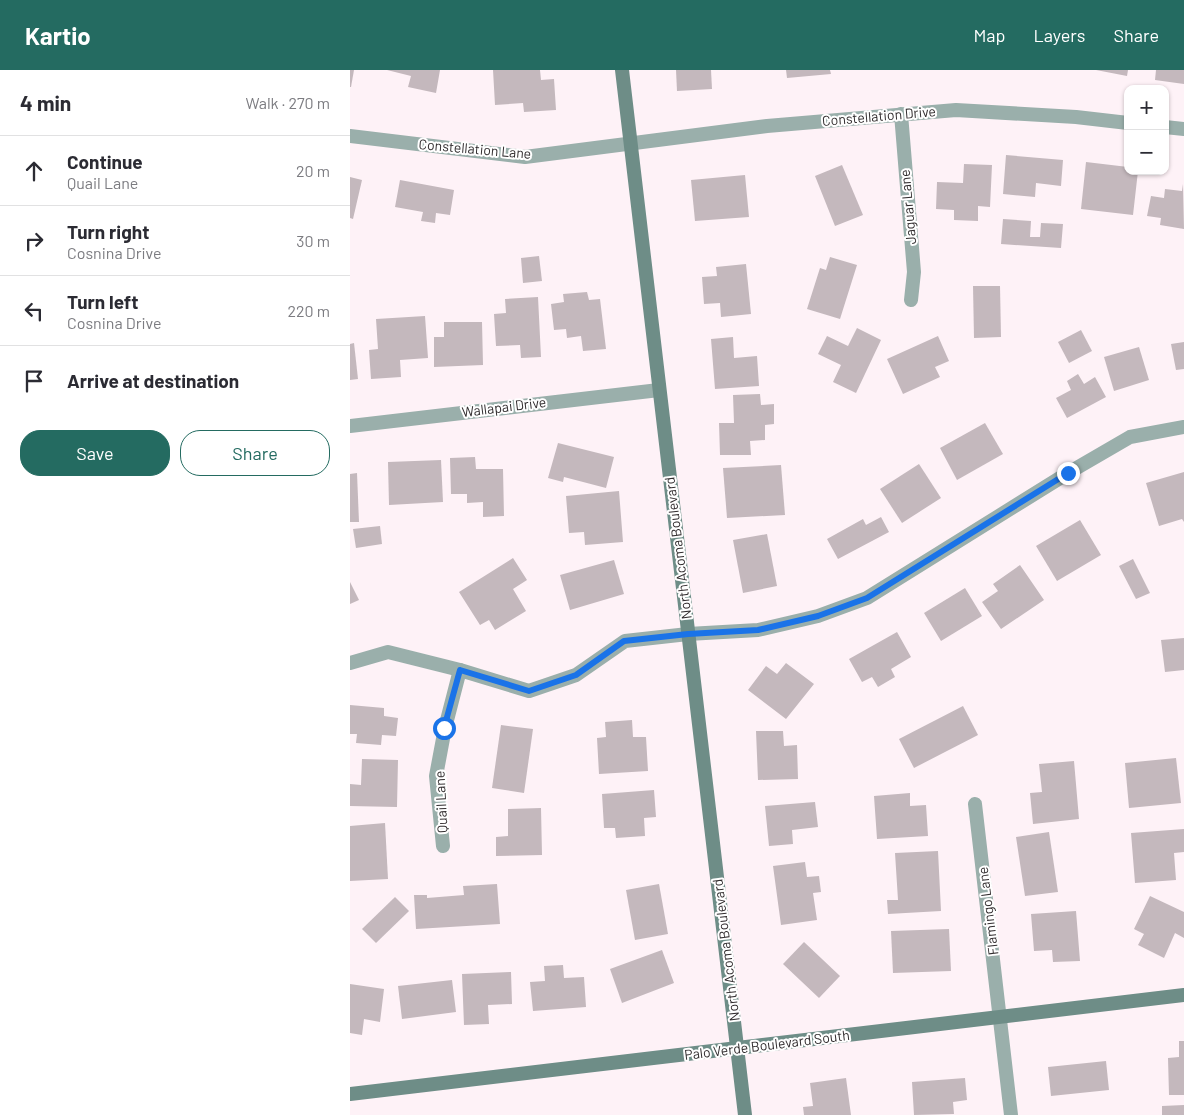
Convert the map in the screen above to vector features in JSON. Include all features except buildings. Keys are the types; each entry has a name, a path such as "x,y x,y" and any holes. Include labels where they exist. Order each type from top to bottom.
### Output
{"main road":[{"name":"North Acoma Boulevard","path":"622,70 746,1115"},
{"name":"Palo Verde Boulevard South","path":"350,1094 1184,995"}],"street":[{"name":"Constellation Drive","path":"631,143 767,126 956,110 1076,117 1124,123"},
{"name":"Jaguar Lane","path":"901,114 914,272 911,300"},
{"path":"1169,127 1184,129"},
{"name":"Constellation Lane","path":"350,136 525,157 631,143"},
{"name":"Wallapai Drive","path":"350,426 659,390"},
{"path":"350,663 388,652 460,670 529,691 576,675 624,641 688,634 758,630 818,616 867,598 1068,473 1130,437 1184,427"},
{"name":"Quail Lane","path":"443,846 436,776 444,728 460,670"},
{"name":"Flamingo Lane","path":"975,804 1011,1115"}],"route":[{"path":"444,728 460,670 529,691 576,675 624,641 688,634 758,630 818,616 867,598 1068,473"}]}
